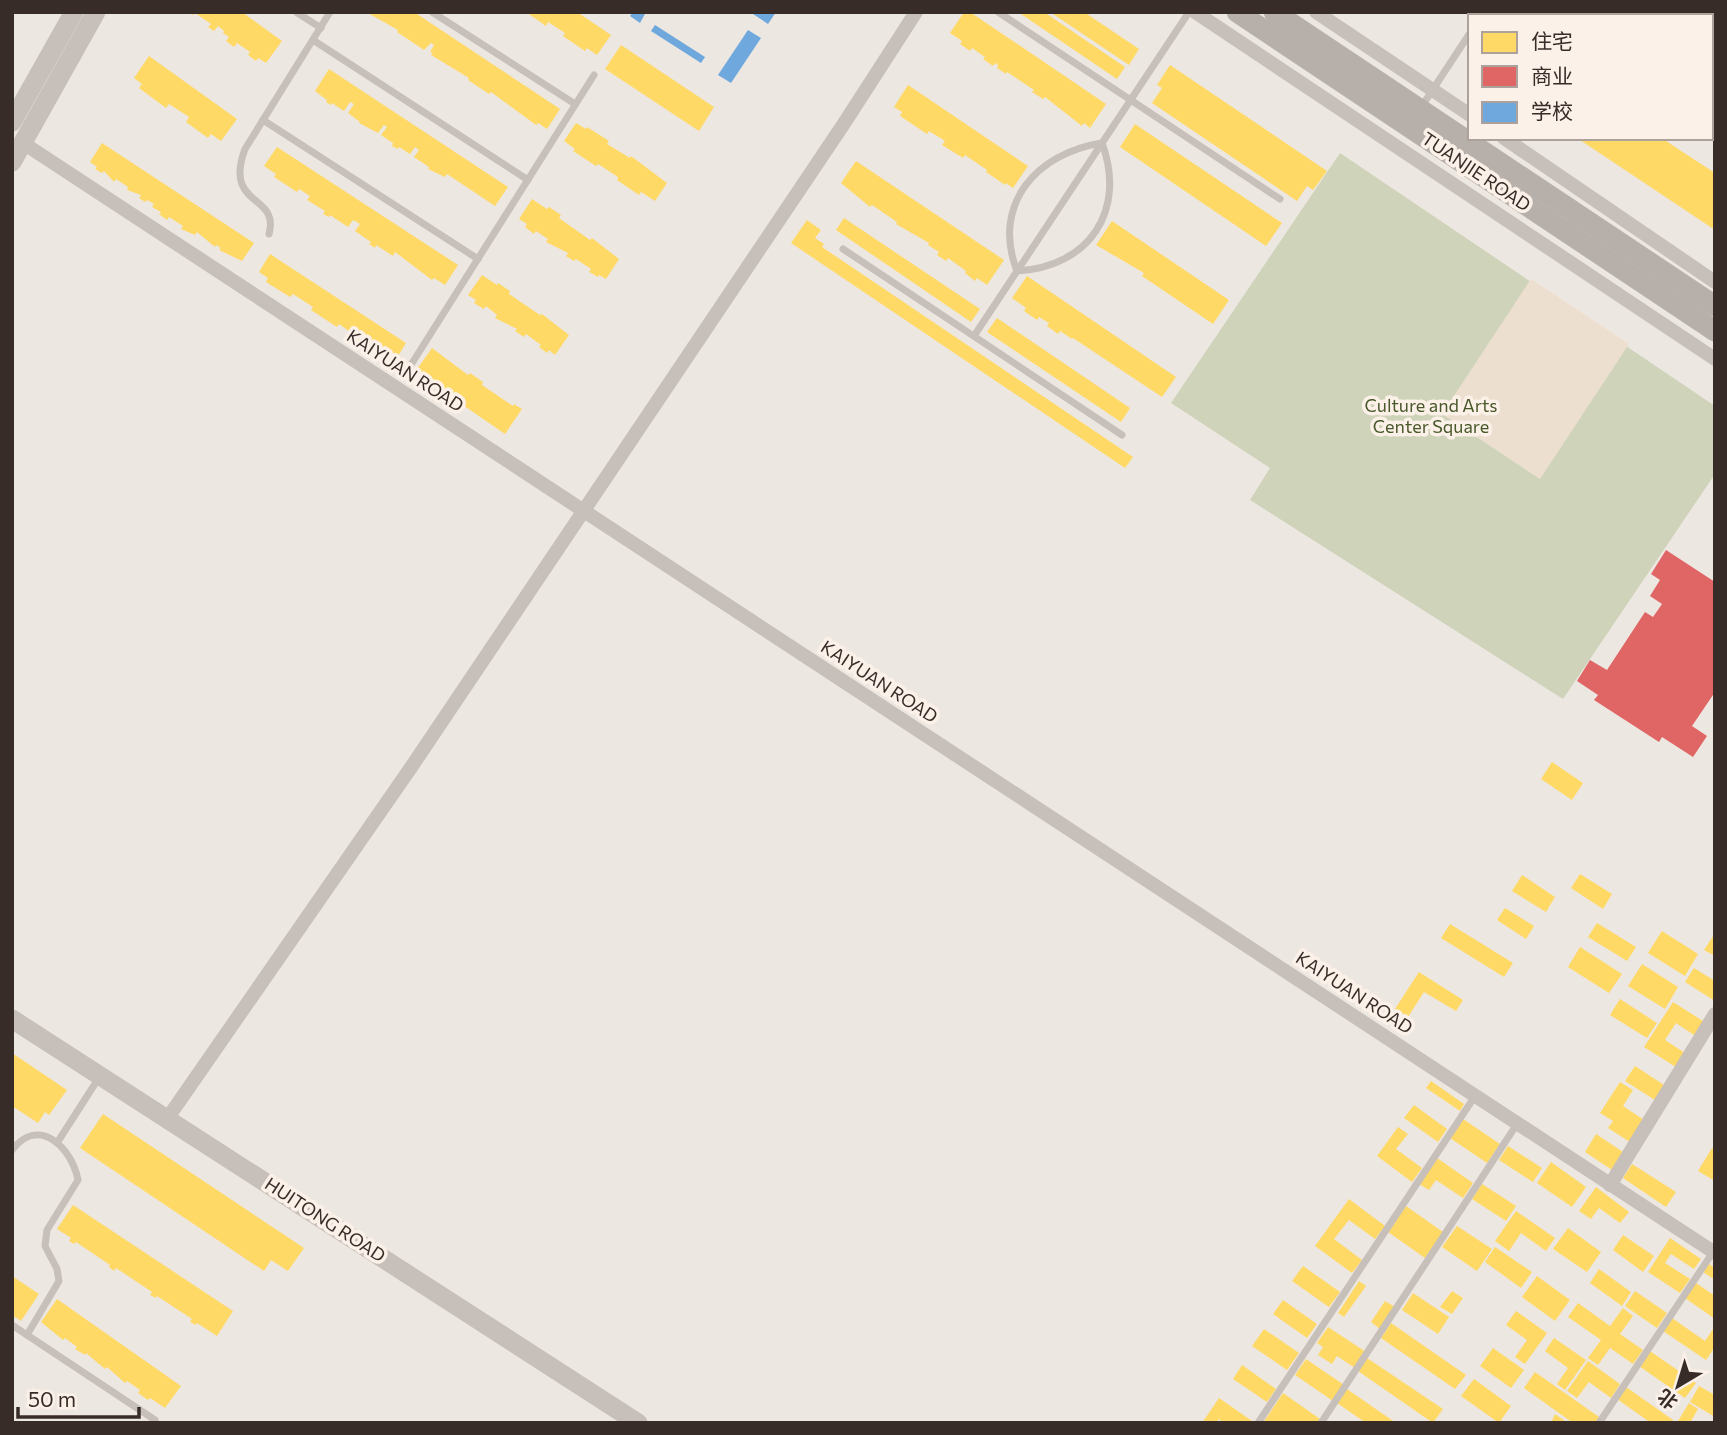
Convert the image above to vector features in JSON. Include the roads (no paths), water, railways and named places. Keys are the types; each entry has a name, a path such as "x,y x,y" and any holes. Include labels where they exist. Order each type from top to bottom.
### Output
{"main road":[{"name":"TUANJIE ROAD","path":"1237,12 1715,331"},
{"name":"TUANJIE ROAD","path":"1274,12 1715,306"}],"street":[{"path":"12,122 74,12"},
{"path":"12,163 96,12"},
{"path":"167,1119 404,778 916,12"},
{"path":"1195,12 1715,359"},
{"path":"1316,12 1468,114"},
{"path":"1507,140 1715,282"},
{"name":"KAIYUAN ROAD","path":"23,144 1714,1253"},
{"path":"1610,1185 1715,1014"},
{"name":"HUITONG ROAD","path":"12,1018 638,1423"}],"lane":[{"path":"296,12 321,28"},
{"path":"432,12 575,104"},
{"path":"998,12 1280,200"},
{"path":"974,336 1189,12"},
{"path":"269,234 272,222 270,213 246,192 240,183 238,167 245,149 328,13"},
{"path":"1420,109 1468,36"},
{"path":"313,40 527,180"},
{"path":"409,368 594,75"},
{"path":"263,120 478,259"},
{"path":"1017,271 1050,266 1066,260 1091,238 1107,209 1110,192 1111,176 1102,143"},
{"path":"1017,271 1010,238 1012,215 1020,194 1033,176 1049,161 1069,150 1102,143"},
{"path":"843,249 1122,435"},
{"path":"57,1143 101,1076"},
{"path":"1258,1423 1475,1096"},
{"path":"1321,1423 1517,1124"},
{"path":"12,1150 20,1139 31,1135 43,1136 68,1152 75,1165 78,1180 47,1230 45,1246 58,1269 59,1280 27,1335"},
{"path":"1599,1423 1714,1253"},
{"path":"12,1325 155,1420"}],"park label":[{"name":"Culture and Arts Center Square","path":"1431,416"}]}
